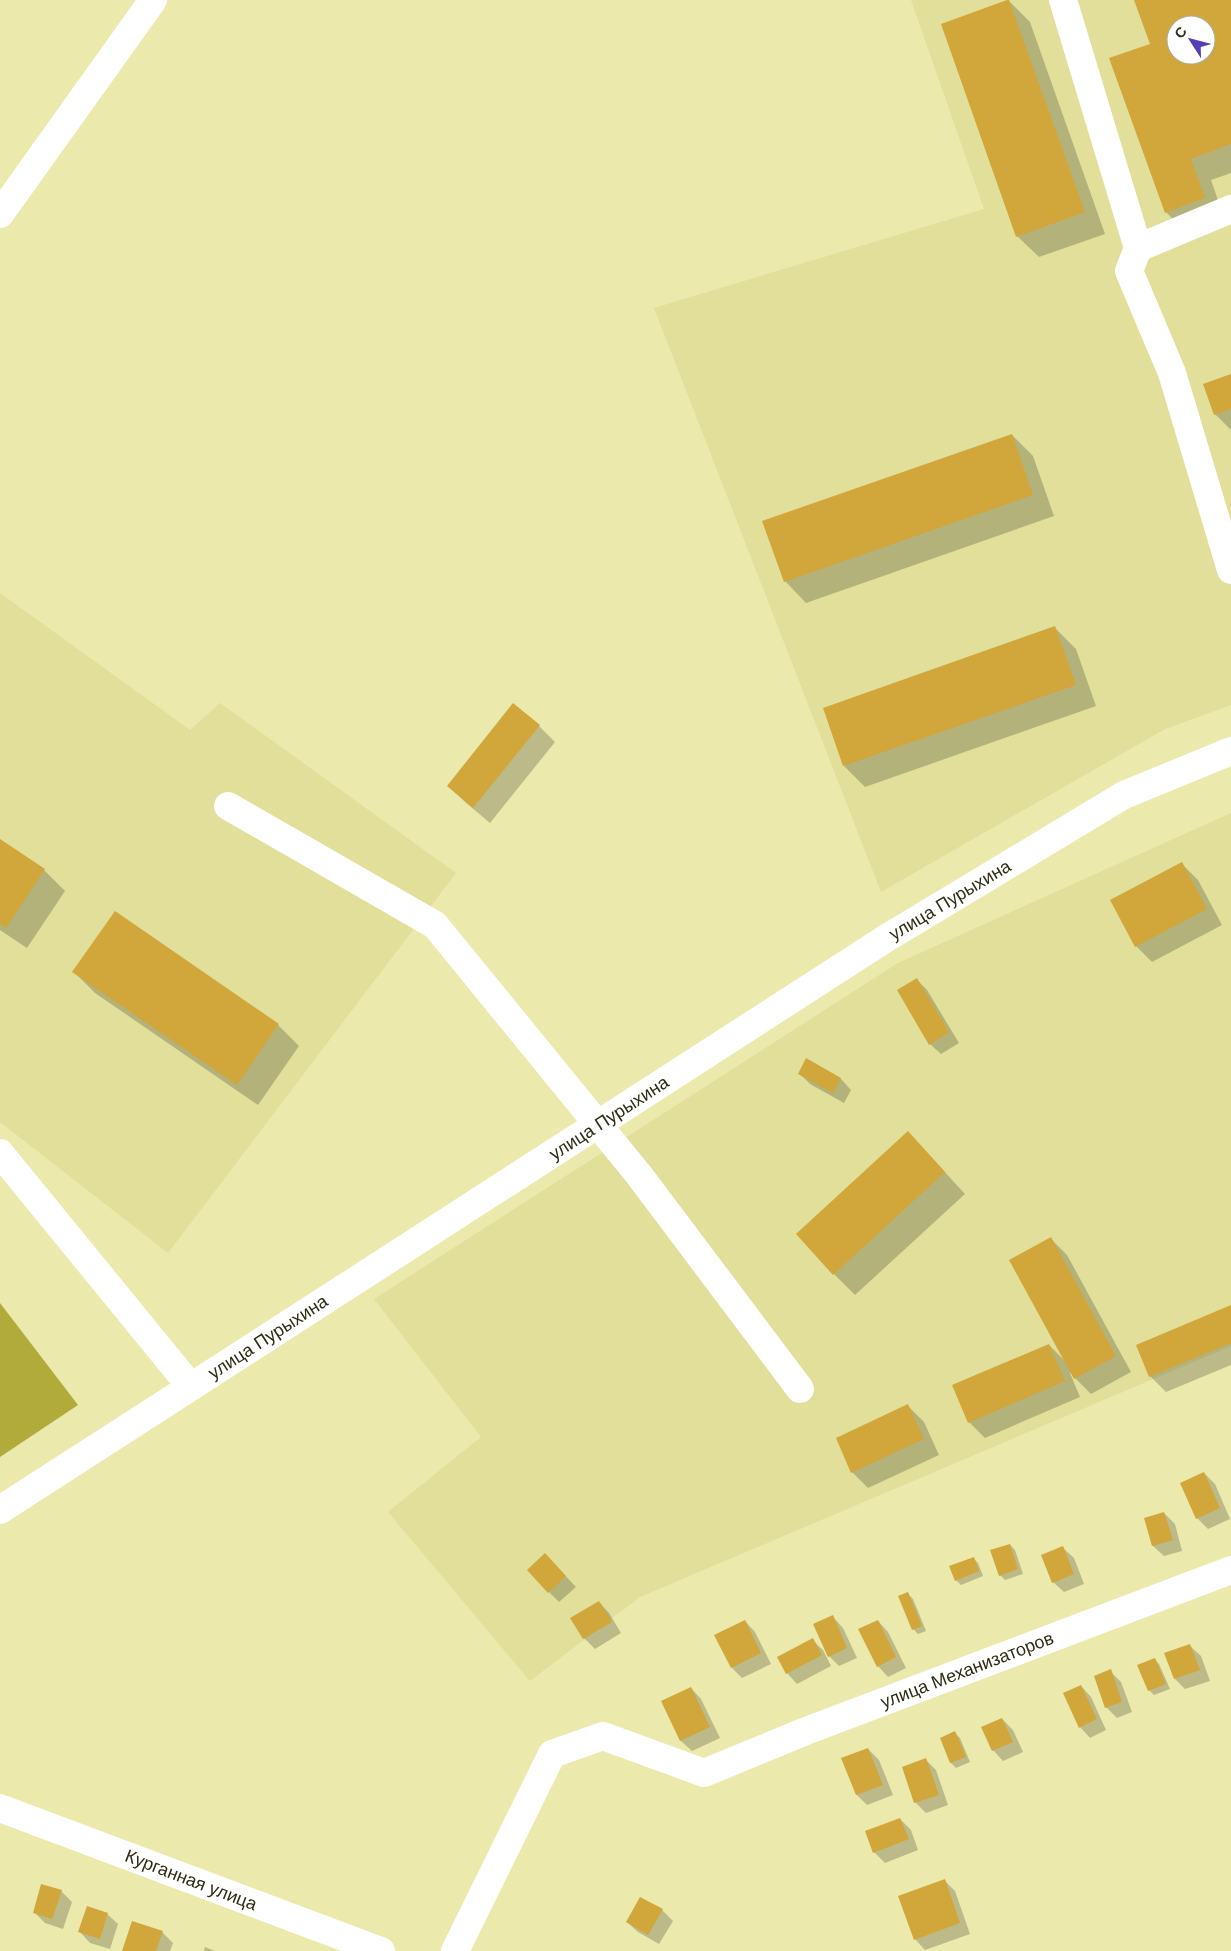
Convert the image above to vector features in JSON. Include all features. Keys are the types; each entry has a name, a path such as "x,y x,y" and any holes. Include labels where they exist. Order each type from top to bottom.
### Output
{"street":[{"path":"0,214 152,0"},
{"path":"1063,0 1138,248 1129,271 1172,373 1231,570"},
{"path":"1138,248 1231,209"},
{"name":"улица Пурыхина","path":"0,1510 885,939 1124,795 1231,751"},
{"path":"228,806 435,926 639,1175 800,1389"},
{"path":"0,1152 191,1386"},
{"name":"улица Механизаторов","path":"455,1951 552,1754 603,1736 704,1773 806,1731 1231,1570"},
{"name":"Курганная улица","path":"0,1808 381,1951"}],"shaded area":[{"path":"911,0 1231,0 1231,705 1165,729 881,892 654,308 984,209"},
{"path":"0,593 190,730 220,703 456,873 168,1253 0,1122"},
{"path":"1231,813 1231,1346 640,1597 530,1681 388,1512 481,1437 374,1299 898,963"},
{"path":"0,1303 78,1405 0,1457"}],"building":[{"path":"1009,0 1085,212 1016,237 941,24"},
{"path":"1134,0 1231,0 1231,144 1191,159 1205,198 1165,213 1109,58 1150,44"},
{"path":"1231,374 1231,409 1214,415 1203,384"},
{"path":"1012,434 1033,495 784,582 762,521"},
{"path":"1055,626 1076,685 843,766 823,708"},
{"path":"513,703 540,725 473,808 447,786"},
{"path":"0,839 45,869 6,928 0,924"},
{"path":"1182,862 1207,909 1135,947 1110,900"},
{"path":"115,911 279,1024 237,1085 72,972"},
{"path":"917,978 949,1032 929,1045 897,990"},
{"path":"806,1058 841,1078 833,1093 798,1074"},
{"path":"908,1131 945,1172 833,1275 796,1234"},
{"path":"1051,1237 1116,1356 1074,1379 1009,1260"},
{"path":"1231,1305 1231,1343 1149,1377 1136,1345"},
{"path":"1049,1344 1065,1381 968,1423 952,1385"},
{"path":"908,1404 924,1439 851,1473 836,1438"},
{"path":"1204,1472 1220,1508 1196,1519 1180,1483"},
{"path":"1164,1512 1173,1540 1152,1546 1144,1518"},
{"path":"1010,1544 1018,1569 999,1576 990,1550"},
{"path":"1063,1546 1074,1574 1052,1583 1041,1555"},
{"path":"545,1553 566,1576 548,1593 527,1570"},
{"path":"974,1557 979,1571 955,1581 949,1566"},
{"path":"908,1592 922,1626 912,1630 898,1596"},
{"path":"599,1601 612,1622 583,1639 570,1618"},
{"path":"833,1615 847,1648 828,1657 813,1624"},
{"path":"745,1620 761,1653 731,1668 714,1635"},
{"path":"878,1620 896,1657 877,1667 858,1629"},
{"path":"813,1638 822,1655 786,1674 777,1657"},
{"path":"1190,1644 1200,1670 1174,1679 1164,1653"},
{"path":"1155,1658 1166,1684 1148,1691 1137,1665"},
{"path":"1111,1669 1122,1702 1105,1708 1094,1676"},
{"path":"1081,1685 1097,1719 1079,1728 1063,1693"},
{"path":"691,1687 710,1727 680,1741 661,1701"},
{"path":"1002,1718 1013,1742 992,1751 981,1727"},
{"path":"955,1731 966,1757 950,1763 940,1738"},
{"path":"868,1748 883,1785 856,1795 841,1758"},
{"path":"926,1758 939,1795 914,1803 902,1767"},
{"path":"900,1818 909,1839 873,1853 865,1831"},
{"path":"945,1879 960,1923 914,1940 898,1896"},
{"path":"41,1884 62,1890 52,1919 33,1913"},
{"path":"640,1897 663,1909 648,1935 626,1922"},
{"path":"87,1906 108,1913 100,1939 78,1932"},
{"path":"132,1921 163,1931 156,1951 122,1951"}]}
